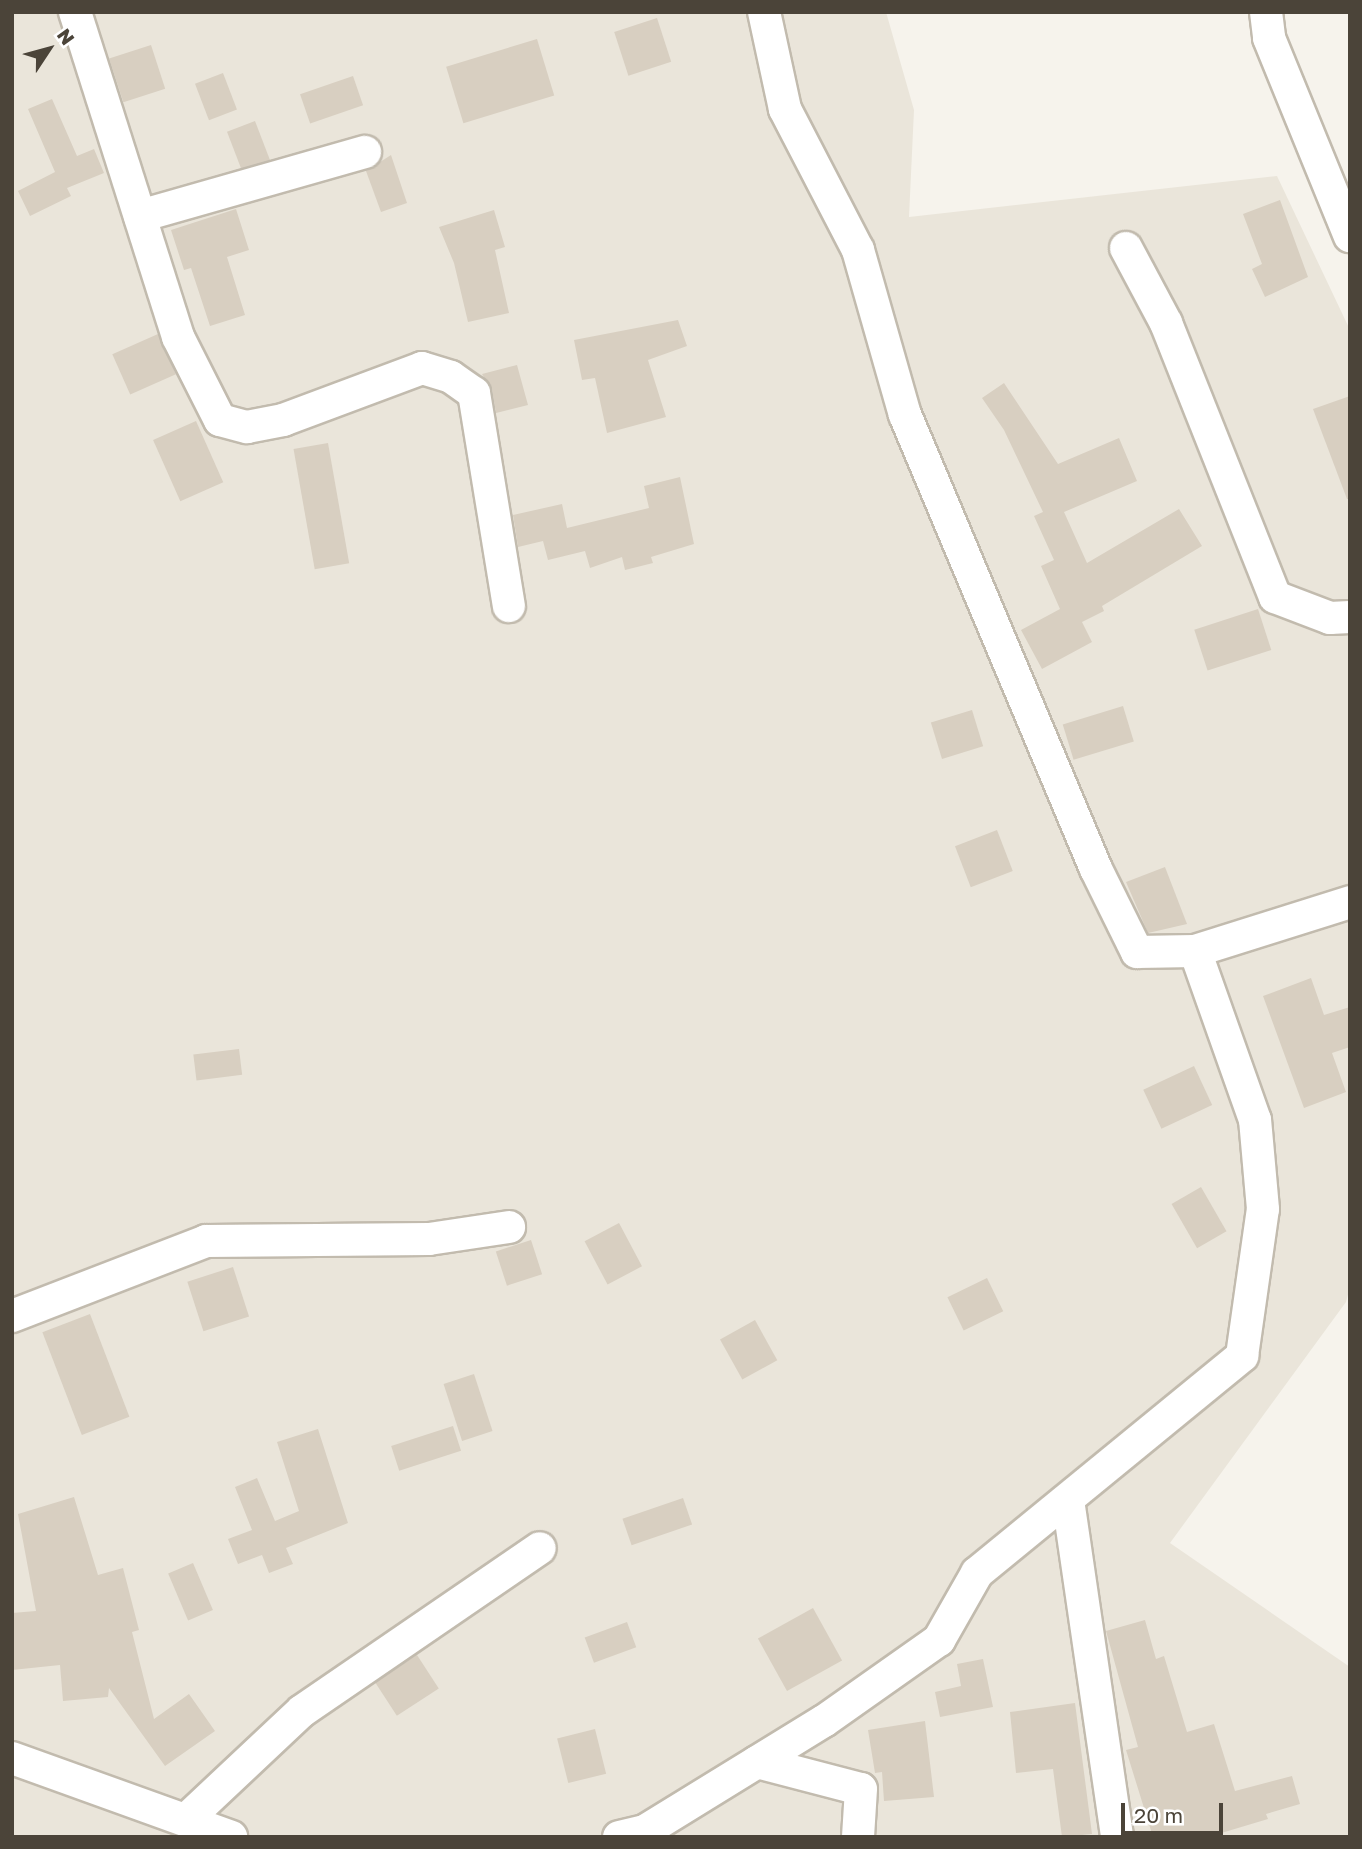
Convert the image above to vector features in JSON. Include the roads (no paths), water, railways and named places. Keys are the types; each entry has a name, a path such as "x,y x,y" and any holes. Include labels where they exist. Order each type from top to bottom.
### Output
{"street":[{"path":"75,12 178,337 220,419 247,427 283,420 422,368 451,377 474,393 509,606"},
{"path":"764,12 785,109 858,250 905,415 1096,869 1137,952 1195,951 1350,902"},
{"path":"1266,12 1269,38 1350,236"},
{"path":"140,216 365,152"},
{"path":"1126,248 1166,324 1275,597 1330,618 1350,617"},
{"path":"620,1837 645,1831 757,1762 939,1640 977,1573 1242,1356 1263,1209 1255,1120 1195,951"},
{"path":"12,1315 206,1241 429,1239 509,1227"},
{"path":"1068,1500 1117,1837"},
{"path":"188,1818 302,1711 540,1548"},
{"path":"12,1758 188,1818 230,1837"},
{"path":"757,1762 861,1789 859,1837"}]}
